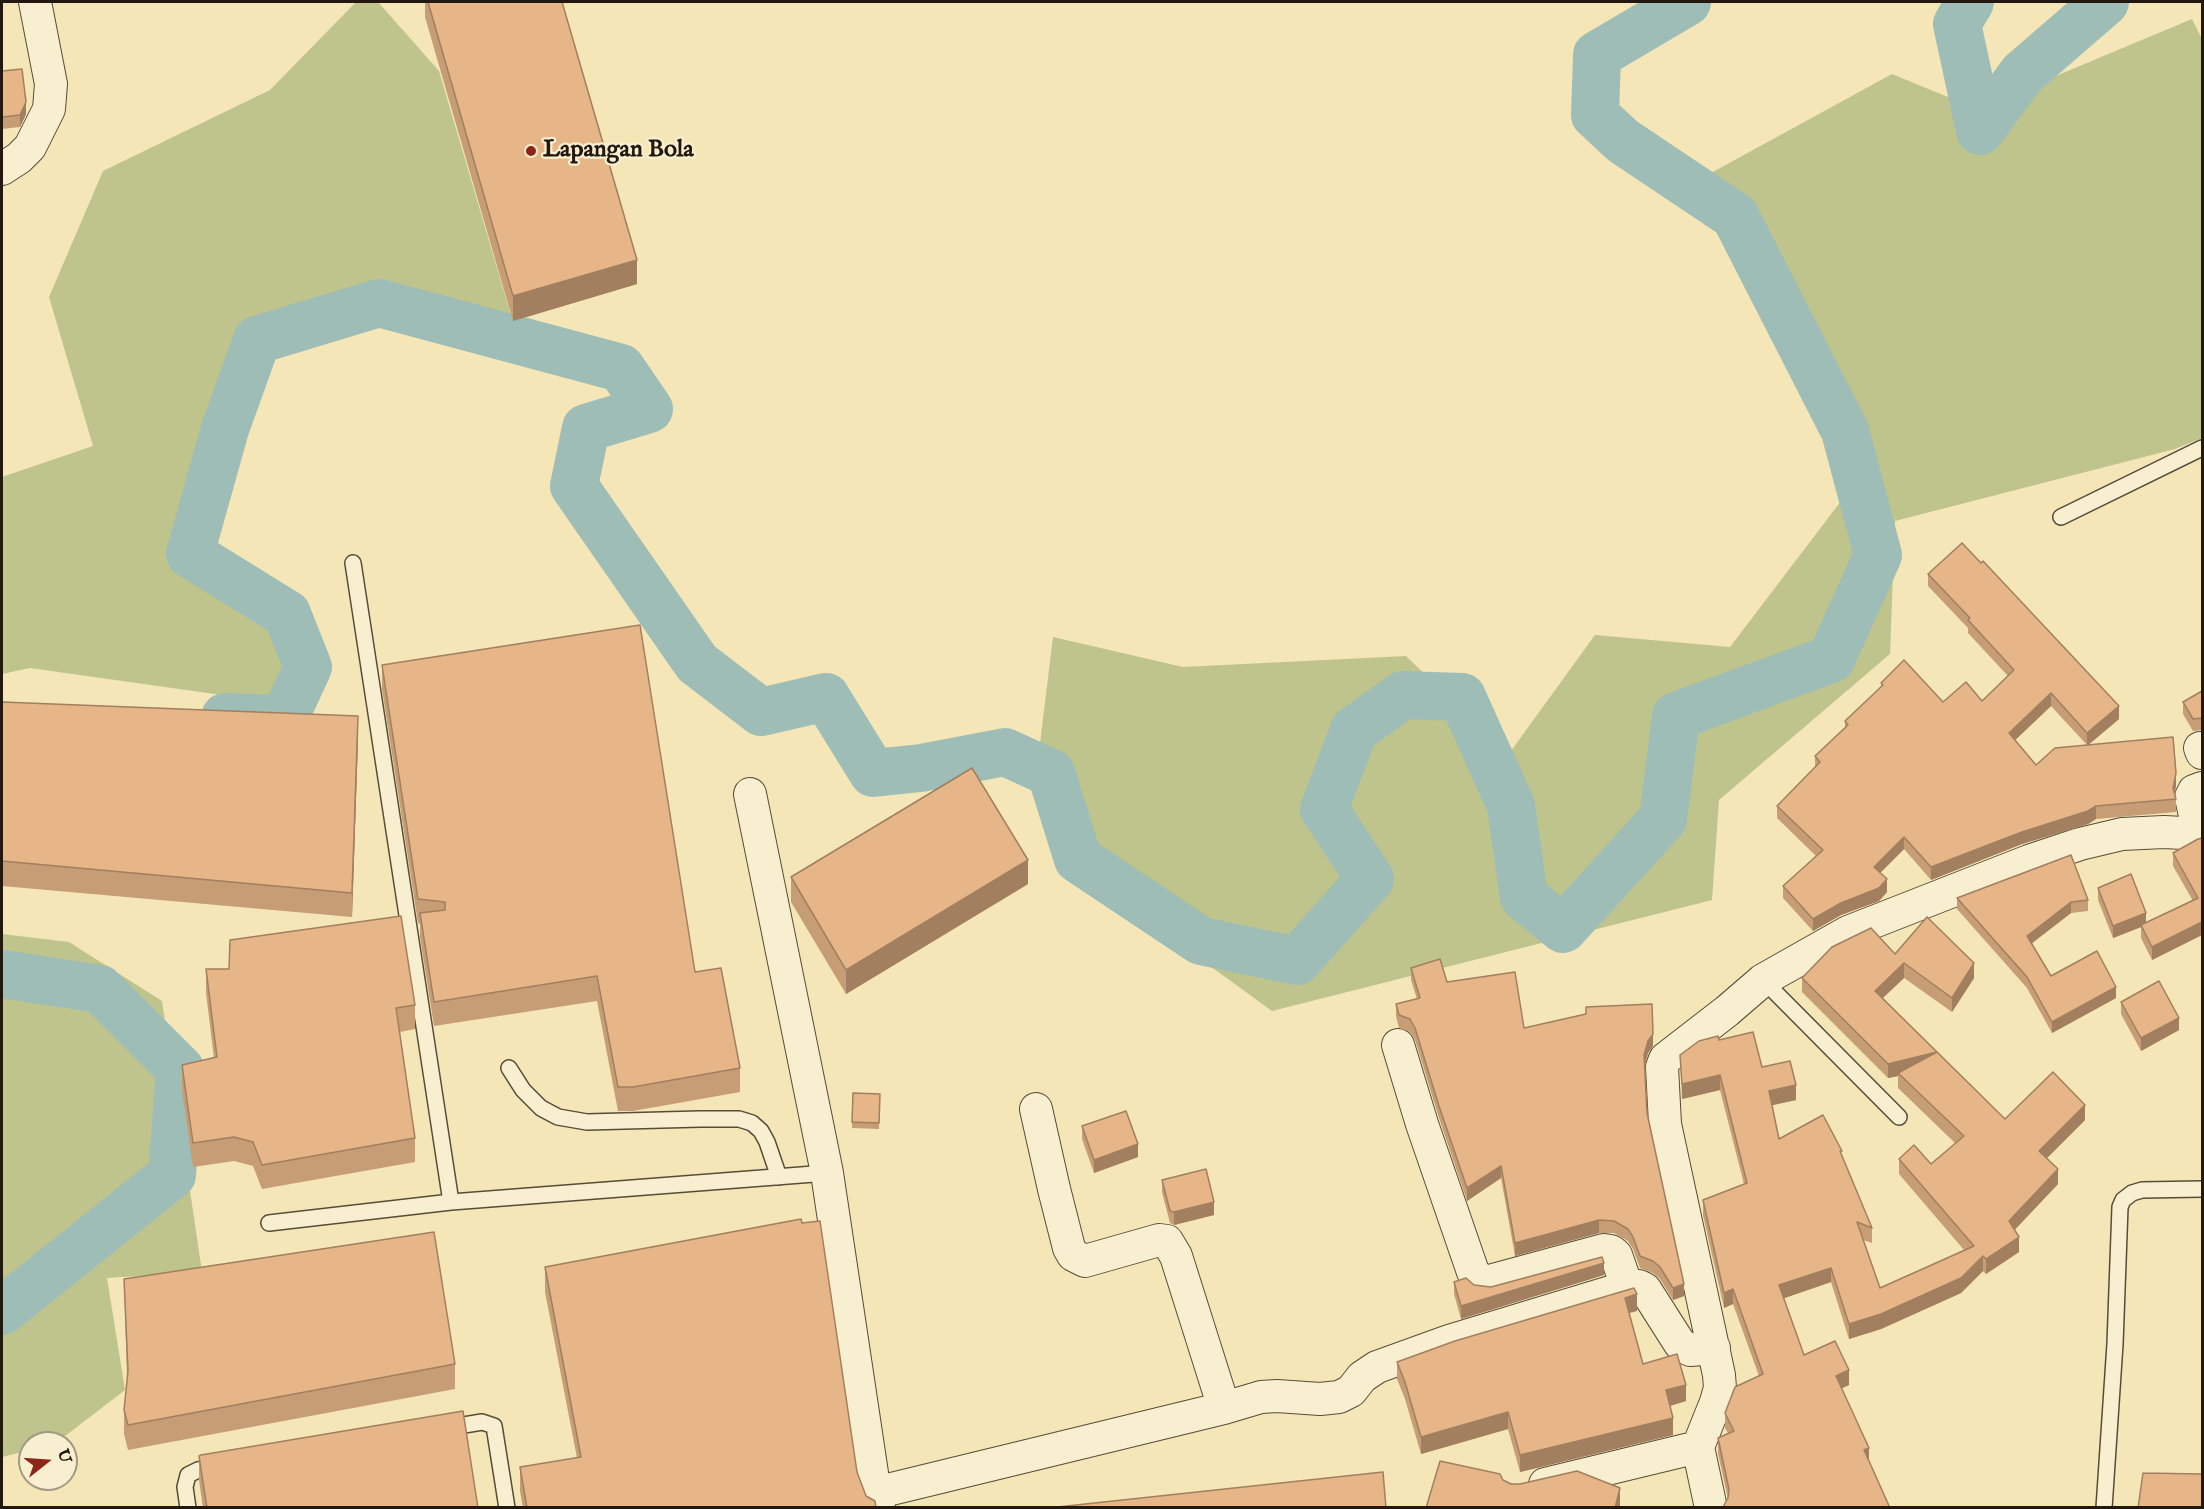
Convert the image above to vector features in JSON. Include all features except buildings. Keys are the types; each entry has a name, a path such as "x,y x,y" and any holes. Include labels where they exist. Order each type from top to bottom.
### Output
{"street":[{"path":"2,169 19,158 30,147 49,108 51,84 35,2"},
{"path":"1711,1508 1698,1447 1720,1388 1714,1348 1665,1124 1662,1067 1665,1059 1763,980 1848,932 2029,861 2080,844 2122,834 2164,832 2201,834 2192,794 2202,788"},
{"path":"750,794 827,1173 877,1500 1261,1397 1277,1396 1320,1400 1339,1397 1351,1391 1362,1377 1377,1367 1449,1341 1627,1287 1639,1286 1645,1289 1680,1344 1690,1350 1714,1348"},
{"path":"1398,1045 1422,1124 1469,1261 1473,1272 1480,1280 1486,1282 1604,1250 1616,1255 1627,1287"},
{"path":"1036,1109 1056,1199 1073,1255 1084,1261 1159,1240 1167,1241 1176,1256 1224,1408"},
{"path":"1516,1491 1698,1447"}],"lane":[{"path":"2061,517 2202,448"},
{"path":"353,563 451,1202"},
{"path":"1763,980 1899,1117"},
{"path":"509,1068 523,1090 541,1108 558,1117 587,1122 739,1119 752,1123 761,1131 767,1142 779,1177"},
{"path":"269,1223 451,1202 827,1173"},
{"path":"2104,1508 2115,1344 2120,1208 2123,1200 2132,1193 2142,1190 2202,1190"},
{"path":"437,1430 482,1422 494,1426 507,1508"},
{"path":"188,1508 185,1487 188,1475 198,1470 232,1465"}],"green space":[{"path":"356,2 378,2 439,71 520,346 342,298 249,324 190,477 222,562 325,649 300,706 30,668 2,674 2,477 93,446 49,297 103,171 270,90"},
{"path":"2192,19 2202,39 2202,438 2175,449 1895,521 1890,654 1719,800 1712,900 1272,1011 1057,855 1036,776 1053,637 1183,667 1406,656 1508,755 1595,635 1730,647 1854,484 1700,179 1892,74 1977,109"},
{"path":"2,934 69,942 162,1001 202,1272 107,1278 125,1390 72,1431 18,1431 18,1453 2,1457"}],"waterway":[{"path":"225,717 284,719 308,667 287,614 190,554 225,429 257,340 379,303 621,368 649,409 586,428 574,486 697,663 761,712 826,697 873,773 921,768 1005,752 1051,773 1078,859 1201,941 1297,961 1370,879 1324,809 1354,730 1403,695 1462,697 1511,806 1524,897 1563,929 1663,819 1676,716 1831,659 1878,555 1845,431 1735,216 1623,141 1595,115 1597,55 1687,2"},
{"path":"1970,2 1957,24 1980,131 2022,74 2105,2"},
{"path":"2,974 100,989 180,1069 172,1175 2,1311"}],"place":[{"name":"Lapangan Bola","path":"531,151"}]}
